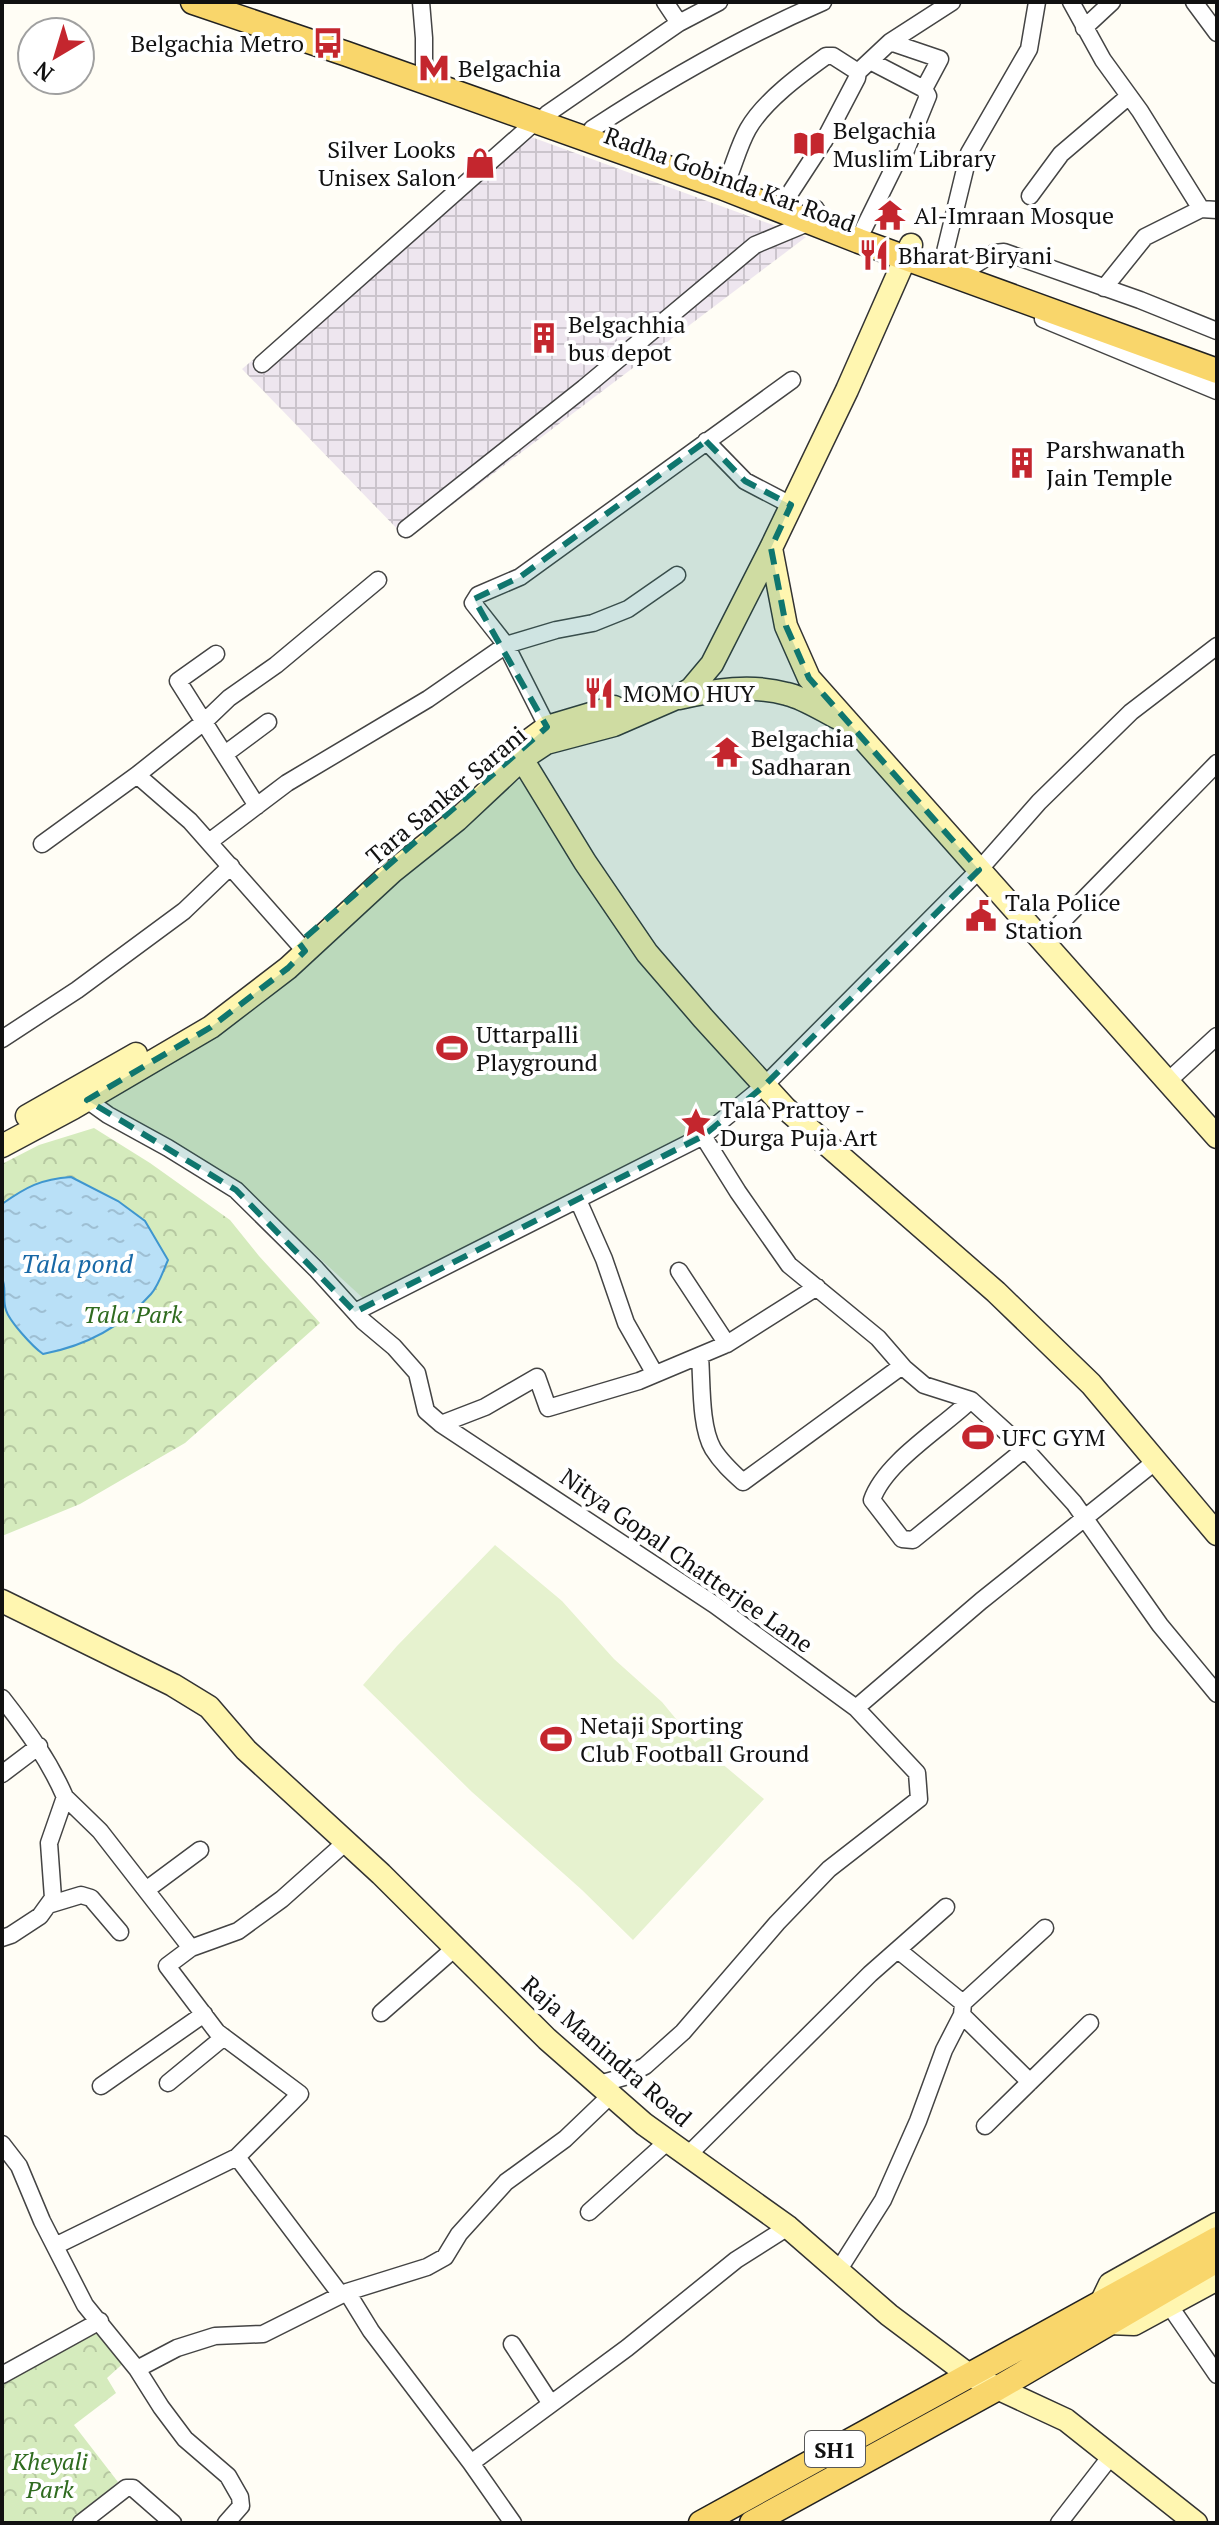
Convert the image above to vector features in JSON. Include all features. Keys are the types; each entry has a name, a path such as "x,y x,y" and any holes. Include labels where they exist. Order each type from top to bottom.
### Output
{"main road":[{"path":"193,2 424,75 724,188 782,204 1014,288 1217,355"},
{"path":"242,2 424,75"},
{"name":"Radha Gobinda Kar Road","path":"542,117 592,129 729,176 782,204"},
{"name":"Radha Gobinda Kar Road","path":"813,216 864,228 908,251"},
{"path":"943,263 973,266 1014,288 1217,371"},
{"name":"SH1","path":"752,2523 998,2388 1217,2239"},
{"path":"1113,2309 1217,2260"},
{"name":"SH1","path":"701,2523 969,2375 1113,2309"}],"street":[{"path":"421,2 424,75"},
{"path":"665,2 679,23"},
{"path":"262,364 542,117 702,6 719,2"},
{"path":"592,129 647,93 823,2"},
{"path":"782,204 824,141 864,66 890,42 952,2"},
{"path":"1037,2 1029,49 969,153 943,263 974,290 1217,391"},
{"path":"1071,2 1084,28 1129,96 1209,210 1145,237 1104,288"},
{"path":"1084,28 1112,2"},
{"path":"1194,2 1217,33"},
{"path":"890,42 940,59 924,89"},
{"path":"729,176 749,128 775,97 786,90 790,81 826,56 864,66 924,89 928,96 904,155 898,159 864,228"},
{"path":"1030,196 1061,154 1129,96"},
{"path":"406,529 584,388 755,245 813,216"},
{"name":"Tara Sankar Sarani","path":"2,1146 84,1092 211,1027 282,973 302,947 457,820 522,759 546,743 551,734 614,725 691,689 712,664 771,548 847,390 908,251"},
{"path":"973,266 994,253 1004,252 1217,331"},
{"path":"137,775 190,821 302,947 448,808 530,739 551,734 506,645 473,603 474,599 520,577 792,380"},
{"path":"706,441 745,481 791,505"},
{"path":"771,548 786,626 809,678 1217,1137"},
{"path":"209,842 287,783 428,699 506,645 593,623 628,609 677,575"},
{"path":"42,844 137,775 378,580"},
{"path":"355,1312 703,1136 764,1086 979,870 1039,802 1131,712 1217,646"},
{"path":"216,654 178,681 257,806"},
{"path":"674,699 713,690 750,689 787,694 850,724"},
{"path":"225,754 268,722"},
{"path":"522,759 585,862 647,953 764,1086 785,1108 996,1292 1091,1384 1217,1534"},
{"path":"1043,941 1217,763"},
{"path":"2,1039 77,990 184,911 231,866"},
{"path":"1167,1082 1217,1036"},
{"path":"2,1131 84,1092"},
{"name":"Nitya Gopal Chatterjee Lane","path":"84,1092 108,1115 236,1190 417,1373 426,1411 441,1424 715,1605 856,1708 917,1773 919,1799 829,1869 777,1923 683,2032 645,2066 605,2089"},
{"path":"703,1136 789,1265 878,1338 902,1366 924,1385 971,1400 1025,1449 1084,1518 1160,1625 1217,1694"},
{"path":"578,1200 604,1259 626,1323 655,1374"},
{"path":"679,1271 727,1344"},
{"path":"441,1424 485,1407 537,1377 548,1408 639,1381 727,1344 817,1287"},
{"path":"700,1356 706,1433 713,1449 743,1482 902,1366"},
{"path":"971,1400 902,1458 875,1490 872,1500 902,1539 913,1540 1025,1449"},
{"path":"856,1708 981,1601 1156,1461"},
{"name":"Raja Manindra Road","path":"2,1601 173,1685 209,1707 246,1750 346,1842 547,2039 644,2124 788,2227 889,2315 969,2375 1066,2420 1196,2523"},
{"path":"2,1698 53,1768 65,1797 100,1831 191,1948"},
{"path":"2,1774 39,1746"},
{"path":"2,1938 40,1916 53,1898 49,1843 65,1797"},
{"path":"55,2246 237,2157 300,2094 217,2032 167,1966 191,1948 238,1931 282,1899 346,1842"},
{"path":"146,1890 200,1850"},
{"path":"48,1905 81,1895 91,1898 120,1932"},
{"path":"688,2155 946,1907"},
{"path":"838,2271 883,2200 963,2009 1045,1928"},
{"path":"381,2013 455,1948"},
{"path":"898,1950 963,2009 1030,2082"},
{"path":"101,2086 204,2014"},
{"path":"985,2126 1090,2023"},
{"path":"168,2083 224,2037"},
{"path":"137,2369 177,2348 215,2336 263,2334 344,2294 427,2267 445,2257 459,2234 506,2182 565,2139 605,2089"},
{"path":"589,2212 668,2141"},
{"path":"2,2144 19,2166 42,2221 85,2305 137,2369 185,2439 228,2476 240,2497 241,2506 226,2523"},
{"path":"237,2157 344,2294 513,2523"},
{"path":"1217,2224 1110,2284 1113,2309 1134,2324 1217,2279"},
{"path":"471,2463 627,2348 736,2260 788,2227"},
{"path":"1169,2305 1217,2375"},
{"path":"2,2375 100,2321"},
{"path":"512,2344 551,2404"},
{"path":"1059,2523 1111,2456"},
{"path":"81,2523 126,2488 133,2488 173,2523"}],"highlighted area":[{"path":"706,441 745,481 791,505 771,548 786,626 809,678 979,870 764,1086 703,1136 355,1312 236,1190 87,1100 211,1027 288,968 305,951 299,943 547,727 474,599 520,577"}],"shaded area":[{"path":"523,134 806,237 407,539 242,369"}],"green space":[{"name":"Uttarpalli Playground","path":"523,779 750,1090 699,1131 364,1299 293,1234 236,1190 87,1100 165,1064 510,784"},
{"name":"Tala Park","path":"94,1128 230,1220 320,1323 185,1443 80,1504 2,1536 2,1164 39,1145"},
{"name":"Netaji Sporting Club Football Ground","path":"495,1545 562,1601 614,1659 662,1702 695,1742 706,1735 726,1751 720,1762 764,1799 633,1940 472,1792 363,1685"},
{"name":"Kheyali Park","path":"100,2321 128,2359 107,2378 116,2393 74,2425 118,2482 69,2523 2,2523 2,2375"}],"water":[{"name":"Tala pond","path":"71,1177 118,1201 145,1221 168,1260 154,1290 128,1316 88,1340 43,1354 22,1334 6,1310 2,1278 2,1204 34,1185"}],"place":[{"name":"Belgachia Metro","path":"328,43"},
{"name":"Belgachia","path":"434,68"},
{"name":"Belgachia Muslim Library","path":"809,144"},
{"name":"Silver Looks Unisex Salon","path":"480,163"},
{"name":"Al-Imraan Mosque","path":"890,215"},
{"name":"Bharat Biryani","path":"874,255"},
{"name":"Belgachhia bus depot","path":"544,338"},
{"name":"Parshwanath Jain Temple","path":"1022,463"},
{"name":"MOMO HUY","path":"599,693"},
{"name":"Belgachia Sadharan","path":"727,752"},
{"name":"Tala Police Station","path":"981,916"},
{"name":"Uttarpalli Playground","path":"452,1048"},
{"name":"Tala Prattoy - Durga Puja Art","path":"696,1123"},
{"name":"UFC GYM","path":"978,1437"},
{"name":"Netaji Sporting Club Football Ground","path":"556,1739"}]}
